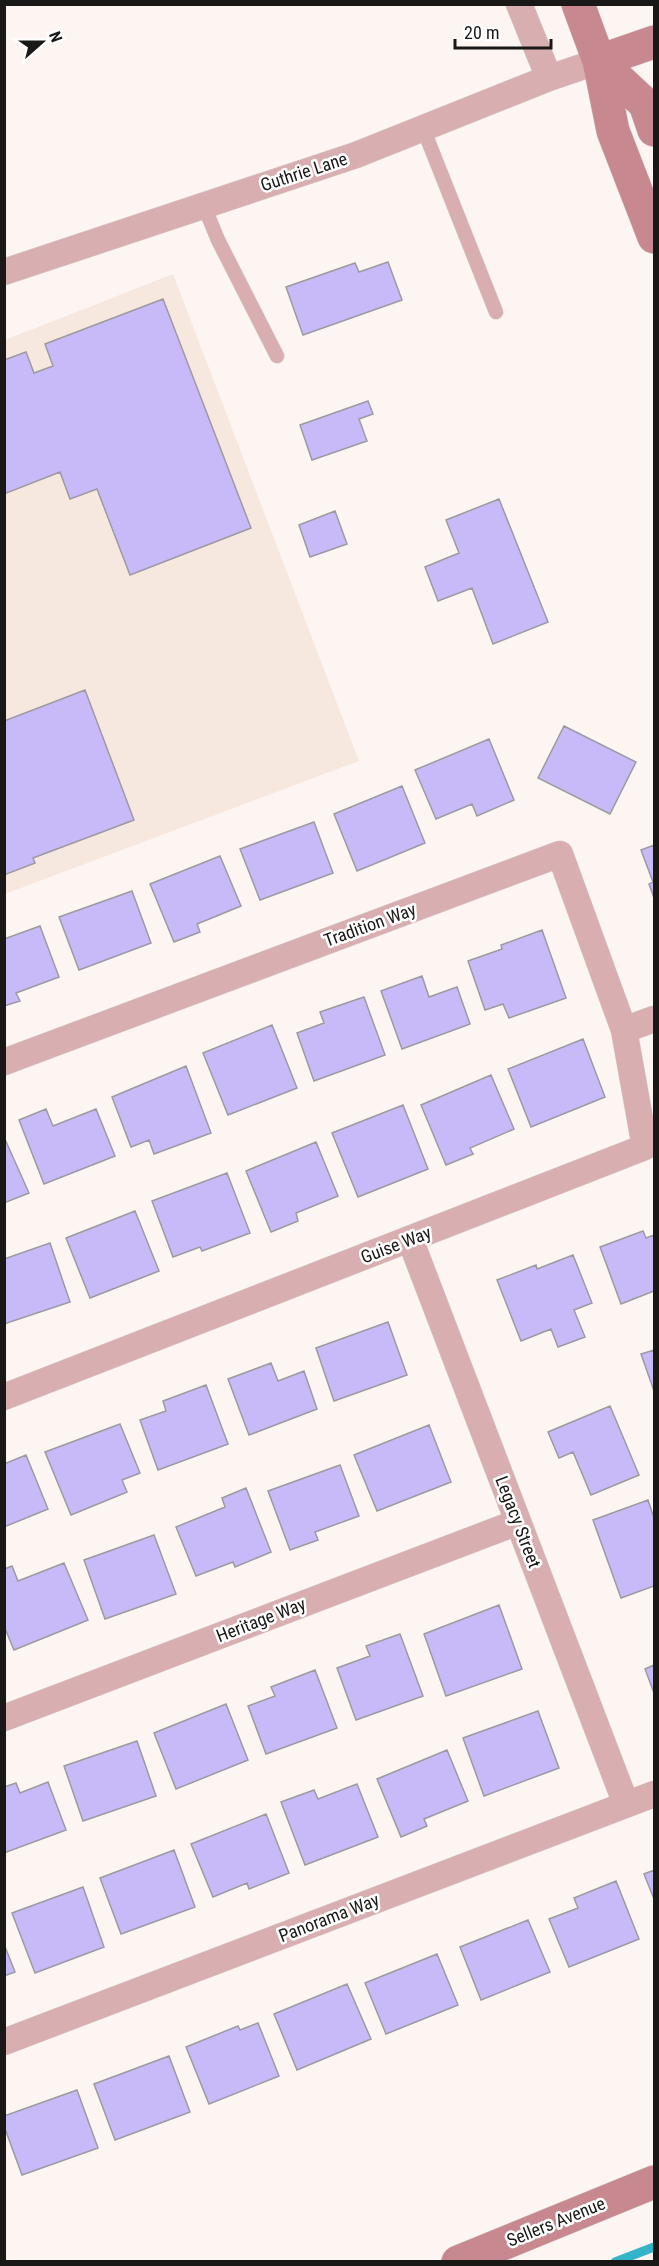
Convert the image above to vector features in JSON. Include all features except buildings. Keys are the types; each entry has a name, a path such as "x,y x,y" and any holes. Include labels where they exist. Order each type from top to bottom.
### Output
{"street":[{"path":"519,4 549,78"},
{"path":"578,4 599,61 613,131 654,237"},
{"path":"599,61 654,42"},
{"path":"599,61 645,104 654,130"},
{"name":"Guthrie Lane","path":"7,265 204,206 356,155 549,78 599,61"},
{"name":"Tradition Way","path":"4,1062 560,854 624,1030"},
{"path":"624,1030 654,1018"},
{"name":"Guise Way","path":"4,1397 645,1147 624,1030"},
{"name":"Legacy Street","path":"410,1239 626,1804"},
{"name":"Heritage Way","path":"4,1718 518,1522"},
{"name":"Panorama Way","path":"4,2042 654,1794"},
{"name":"Sellers Avenue","path":"458,2262 654,2182"}],"lane":[{"path":"423,129 496,312"},
{"path":"204,206 218,240 277,356"}],"shaded area":[{"path":"173,274 359,761 5,894 5,340"}],"waterway":[{"path":"615,2262 654,2247"}]}
